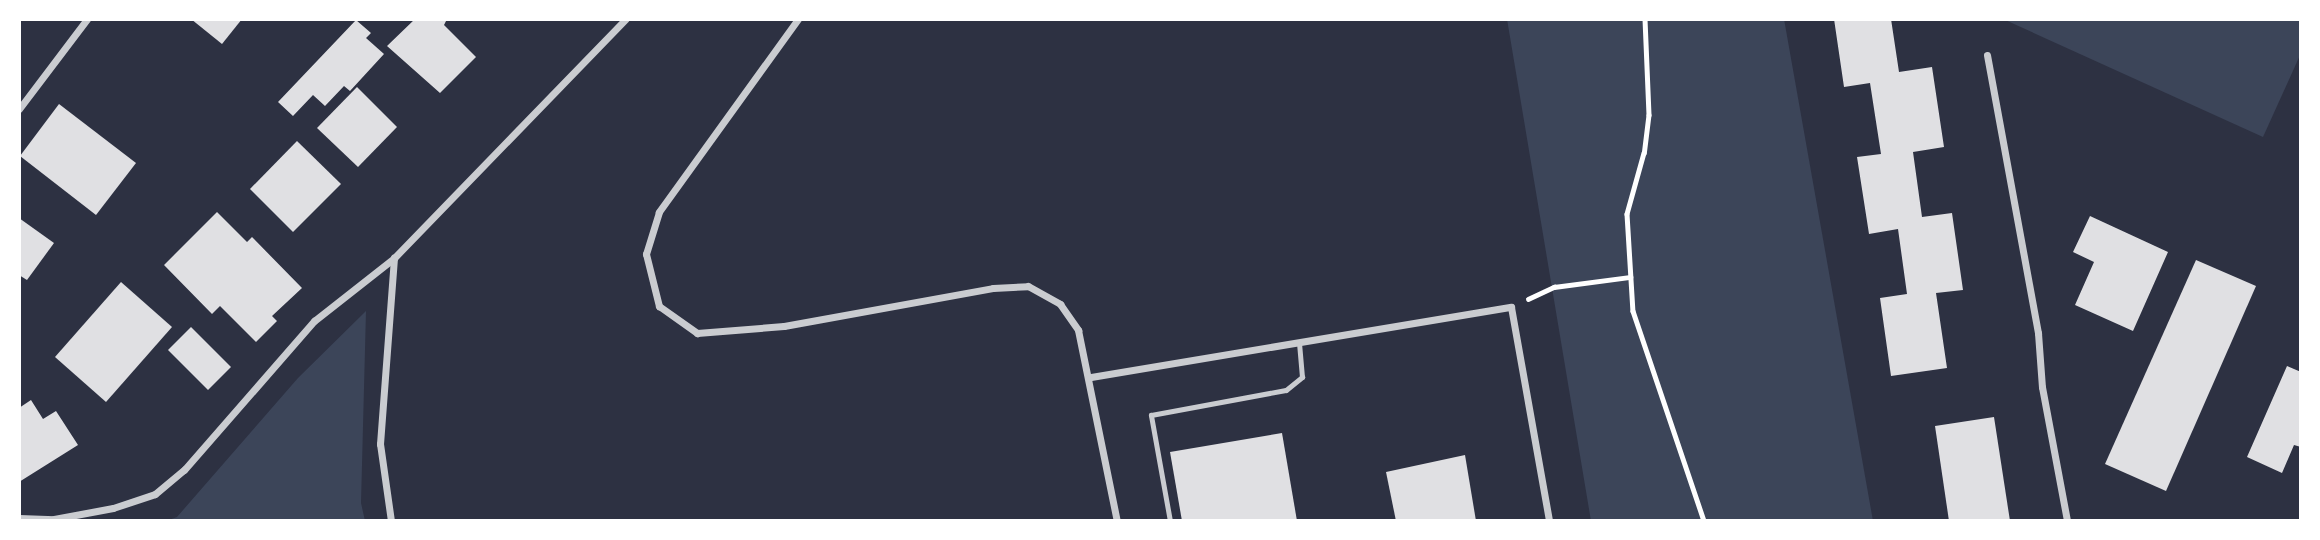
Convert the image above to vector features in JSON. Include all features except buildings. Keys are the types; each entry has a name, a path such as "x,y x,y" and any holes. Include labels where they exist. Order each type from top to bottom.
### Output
{"street":[{"path":"19,109 87,19"},
{"path":"19,518 54,519 113,508 155,494 184,470 314,321 394,258 626,19"},
{"path":"799,19 659,212 646,254 659,306 697,333 784,326 993,288 1028,286 1060,304 1078,330 1091,377 1116,521"},
{"path":"1987,55 2038,333 2042,387 2067,521"},
{"path":"391,521 380,443 394,258"},
{"path":"1091,377 1511,307 1549,521"}],"lane":[{"path":"1170,521 1151,415 1286,390 1302,377 1299,343"}],"path":[{"path":"1645,19 1649,114 1644,153 1627,214 1630,277 1636,323 1704,521"},
{"path":"1511,307 1555,287 1630,277"}],"shaded area":[{"path":"1507,19 1784,19 1873,521 1591,521"},
{"path":"2003,19 2301,19 2301,53 2263,137"},
{"path":"366,311 361,503 365,521 166,521 177,517 298,378"}]}
